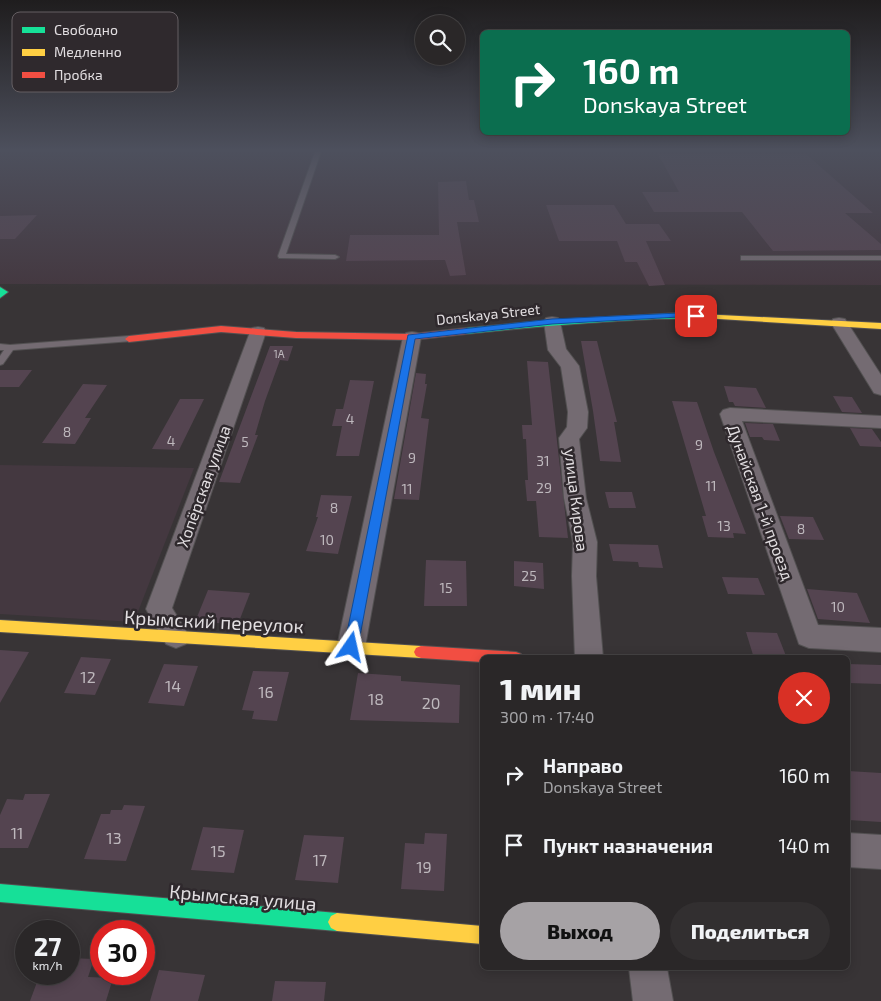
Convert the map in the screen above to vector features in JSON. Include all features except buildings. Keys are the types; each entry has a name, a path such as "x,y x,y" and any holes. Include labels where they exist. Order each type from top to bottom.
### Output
{"street":[{"path":"0,289 4,292 0,296"},
{"name":"Donskaya Street","path":"129,339 221,329 296,335 412,337 552,322 679,315 881,326"},
{"name":"улица Кирова","path":"552,322 557,350 570,366 578,412 576,428 569,438 575,498 585,542 584,576 589,655"},
{"path":"839,323 881,388"},
{"name":"Хопёрская улица","path":"176,636 159,609 258,332"},
{"path":"351,647 412,337"},
{"name":"Дунайская 1-й проезд","path":"881,422 730,414 809,636 881,640"},
{"name":"Крымский переулок","path":"0,626 480,656"},
{"path":"850,850 881,852"},
{"name":"Крымская улица","path":"0,893 480,935"},
{"path":"648,970 653,1001"}],"lane":[{"path":"303,196 282,256 335,256"},
{"path":"744,258 881,258"},
{"path":"0,347 10,348 129,339"},
{"path":"0,362 10,348"}],"shaded area":[{"path":"0,196 881,196 881,285 0,284"},
{"path":"0,465 194,468 134,622 0,614"}],"traffic: fast":[{"path":"0,289 4,292 0,296"},
{"path":"466,331 552,322 679,315 703,316"},
{"path":"0,893 337,922"}],"traffic: slow":[{"path":"703,316 881,326"},
{"path":"0,626 421,652"},
{"path":"337,922 480,935"}],"traffic: jam":[{"path":"129,339 221,329 296,335 412,337 466,331"},
{"path":"421,652 480,656"}],"route":[{"path":"351,647 412,337 552,322 679,315 696,316"}]}
